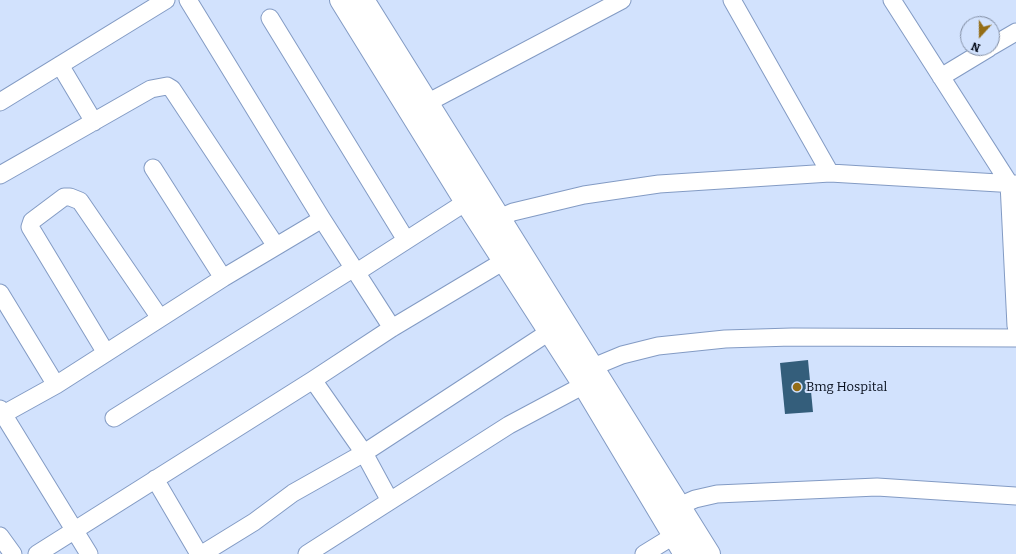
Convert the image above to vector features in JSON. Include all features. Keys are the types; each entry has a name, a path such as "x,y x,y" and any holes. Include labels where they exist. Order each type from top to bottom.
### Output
{"street":[{"path":"0,102 166,0"},
{"path":"188,0 322,219 392,328"},
{"path":"341,0 466,202 503,248 588,376 679,506 685,554"},
{"path":"363,0 499,218 503,248 549,332 588,376 682,530 709,554"},
{"path":"427,103 622,0"},
{"path":"732,0 830,173"},
{"path":"892,0 1012,184 1016,326"},
{"path":"270,18 406,240"},
{"path":"1000,41 1016,32"},
{"path":"941,77 976,56"},
{"path":"60,65 94,122"},
{"path":"0,175 151,89 167,86 172,89 276,246"},
{"path":"153,168 223,278"},
{"path":"499,218 512,212 584,195 659,184 830,173 1012,184"},
{"path":"106,353 30,227 32,221 64,197 70,197 80,202 160,318"},
{"path":"114,418 466,202"},
{"path":"89,554 1,413 56,385 223,278 322,219"},
{"path":"37,554 313,380 392,328 503,248"},
{"path":"0,293 56,385"},
{"path":"155,480 201,554 254,522 293,493 364,453 549,332"},
{"path":"307,554 330,548 390,501 622,355 658,346 725,339 792,337 1016,338"},
{"path":"313,380 364,453 390,501"},
{"path":"679,506 695,498 717,494 877,487 1016,496"},
{"path":"644,554 682,530"},
{"path":"0,536 13,554"}],"building":[{"path":"808,360 813,412 785,414 780,363"}],"place":[{"name":"Bmg Hospital","path":"797,387"}]}
